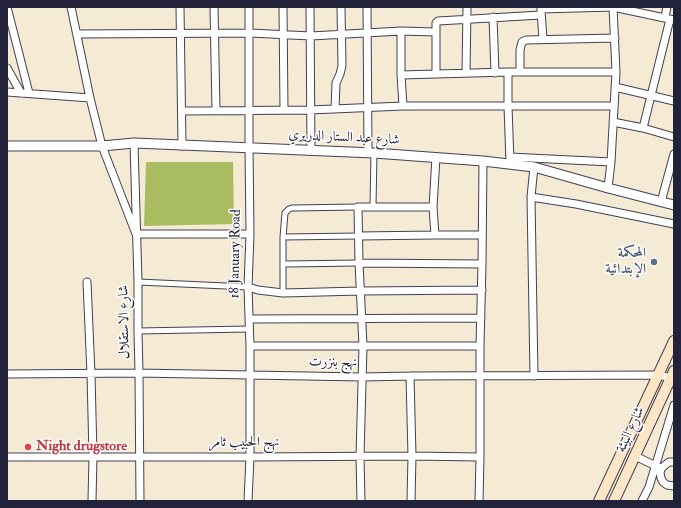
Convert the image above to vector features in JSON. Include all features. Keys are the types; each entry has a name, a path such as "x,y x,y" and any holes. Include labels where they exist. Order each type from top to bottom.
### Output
{"main road":[{"path":"599,501 674,341"},
{"name":"شارع البيئة","path":"614,501 672,374"}],"street":[{"path":"7,7 29,93"},
{"path":"71,7 90,98 102,146 136,234 250,234"},
{"path":"180,7 182,146"},
{"path":"214,7 216,111"},
{"name":"18 January Road","path":"248,501 250,457 250,346 248,287 250,234 249,7"},
{"path":"283,7 284,110"},
{"path":"310,7 311,151"},
{"path":"335,109 336,83 342,66 341,7"},
{"path":"367,7 368,108 373,206"},
{"path":"466,73 467,7"},
{"path":"436,74 436,23 439,20 493,17 541,10 614,7 670,18"},
{"path":"608,188 611,162 616,72 614,7"},
{"path":"643,128 670,18 667,7"},
{"path":"541,10 543,39"},
{"path":"493,17 495,72"},
{"path":"77,34 250,33 311,36 401,31 436,32"},
{"path":"401,31 403,106"},
{"path":"520,72 520,50 522,42 526,40 615,38"},
{"path":"7,68 21,93"},
{"path":"401,75 495,72 616,72"},
{"path":"508,72 510,161 611,162"},
{"path":"615,87 674,101"},
{"path":"7,92 90,98"},
{"path":"182,110 310,110 403,106 613,106"},
{"path":"613,122 643,128 674,137"},
{"name":"شارع عبد الستار الدريري","path":"7,146 102,146 134,143 371,153 484,161 510,161 674,205"},
{"name":"شارع الاستقلال","path":"134,143 138,282 140,501"},
{"path":"662,202 674,154"},
{"path":"435,235 433,207 436,157"},
{"path":"479,501 480,346 484,161"},
{"path":"534,167 531,197 534,376"},
{"path":"531,197 576,204 674,224"},
{"path":"284,293 285,213 289,209 373,206 433,207"},
{"path":"358,207 363,346 360,456 361,501"},
{"path":"284,237 482,235"},
{"path":"284,264 482,264"},
{"path":"87,282 93,456 92,501"},
{"path":"138,282 248,287 258,290 284,293 482,290"},
{"path":"249,319 481,318"},
{"path":"138,331 249,329"},
{"path":"250,346 480,346"},
{"name":"نهج بنزرت","path":"7,374 139,373 362,377 672,374"},
{"path":"410,376 412,456 411,501"},
{"path":"642,501 658,468 674,405"},
{"path":"635,456 658,468 663,482 667,485 674,486"},
{"name":"نهج الحبيب ثامر","path":"7,457 480,457"},
{"path":"658,468 669,462 674,462"}],"green space":[{"path":"146,162 233,162 234,224 144,226"}],"place":[{"name":"المحكمة الإبتدائية","path":"654,262"},
{"name":"Night drugstore","path":"28,447"}]}
